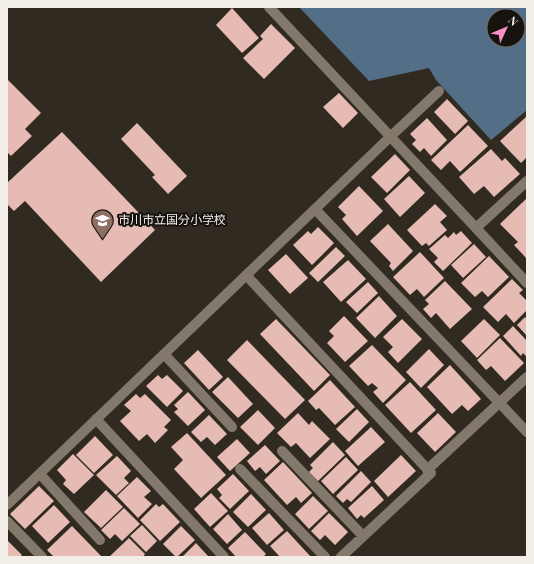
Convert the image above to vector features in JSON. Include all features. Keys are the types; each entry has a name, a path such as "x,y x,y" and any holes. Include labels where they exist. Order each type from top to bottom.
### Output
{"street":[{"path":"269,7 527,283"},
{"path":"7,505 439,91"},
{"path":"476,228 527,181"},
{"path":"315,209 527,432"},
{"path":"246,275 429,471"},
{"path":"164,354 232,427"},
{"path":"341,557 527,377"},
{"path":"96,419 224,557"},
{"path":"282,451 363,536"},
{"path":"240,469 325,557"},
{"path":"40,474 100,540"},
{"path":"7,521 42,557"}],"water":[{"path":"299,7 527,7 527,110 491,140 436,80 429,68 369,81"}],"building":[{"path":"232,8 259,38 242,53 216,25"},
{"path":"271,24 295,48 264,79 243,58 263,39 260,36"},
{"path":"8,80 41,113 25,129 32,136 11,156 7,152"},
{"path":"339,93 358,113 343,128 323,107"},
{"path":"447,99 468,121 455,134 434,112"},
{"path":"526,117 527,157 521,163 500,141"},
{"path":"427,118 447,140 431,156 424,148 420,152 412,144 416,140 410,134"},
{"path":"137,123 187,176 168,194 152,177 155,175 121,139"},
{"path":"468,125 488,146 460,172 450,161 441,170 431,160"},
{"path":"62,132 155,230 101,282 25,201 14,211 7,204 7,183"},
{"path":"491,149 502,161 505,158 520,174 494,197 484,186 474,194 459,177"},
{"path":"395,154 410,170 387,193 371,177"},
{"path":"409,176 425,193 400,217 384,199"},
{"path":"359,186 383,211 357,236 342,219 346,215 338,207"},
{"path":"527,198 527,259 514,245 518,242 500,224"},
{"path":"435,204 447,216 440,222 447,230 429,246 426,243 422,246 407,230"},
{"path":"388,224 413,251 393,271 389,266 391,263 370,241"},
{"path":"318,227 334,243 312,265 293,245 308,231 311,234"},
{"path":"461,231 472,243 443,271 434,262 438,258 429,249 445,235 448,238 454,232 456,235"},
{"path":"474,244 486,257 463,278 451,265"},
{"path":"336,247 345,256 318,282 309,273"},
{"path":"420,252 444,278 424,297 417,289 410,295 393,277"},
{"path":"286,254 308,278 290,294 268,270"},
{"path":"489,256 509,277 488,297 482,291 475,297 461,283"},
{"path":"348,260 366,279 341,302 323,282"},
{"path":"512,279 523,290 519,293 527,301 527,310 514,323 506,314 498,322 483,307"},
{"path":"445,281 472,309 450,329 436,313 431,318 423,309 429,304 425,300"},
{"path":"368,282 378,293 357,313 346,302"},
{"path":"379,296 397,316 375,338 356,318"},
{"path":"344,316 368,341 345,362 327,343 334,336 329,331"},
{"path":"525,317 527,320 527,336 517,325"},
{"path":"276,319 330,375 314,391 260,334"},
{"path":"402,319 422,339 398,363 388,352 393,347 383,337"},
{"path":"484,319 500,335 477,358 461,341"},
{"path":"513,326 527,341 527,357 523,353 521,356 503,336"},
{"path":"500,338 524,363 505,381 491,366 486,370 477,360"},
{"path":"247,340 305,400 285,419 227,360"},
{"path":"372,345 406,380 383,403 373,392 378,388 372,383 368,386 349,366"},
{"path":"429,349 444,365 421,388 406,372"},
{"path":"198,350 223,377 209,390 184,363"},
{"path":"450,365 481,399 468,411 462,405 452,414 427,387"},
{"path":"158,375 162,379 167,375 183,391 167,407 146,386"},
{"path":"228,377 253,404 238,418 212,392"},
{"path":"330,380 355,407 335,425 319,408 316,410 308,401"},
{"path":"410,382 436,410 411,433 385,405"},
{"path":"188,392 205,410 188,426 174,412 178,409 174,405"},
{"path":"136,394 140,398 145,394 171,420 164,427 168,430 155,443 147,434 139,441 120,421 131,411 124,405"},
{"path":"357,409 369,422 349,442 336,429"},
{"path":"258,410 275,428 258,445 240,427"},
{"path":"298,413 309,425 312,421 330,439 310,458 296,443 291,447 277,433"},
{"path":"438,413 456,432 435,452 417,433"},
{"path":"209,415 227,434 215,445 207,437 201,442 191,432"},
{"path":"371,427 385,442 358,466 345,451"},
{"path":"187,433 226,475 201,498 174,469 183,460 171,447"},
{"path":"95,436 113,455 94,473 76,455"},
{"path":"237,439 250,453 230,471 217,457"},
{"path":"333,442 345,455 318,481 309,472 313,468 310,465"},
{"path":"265,445 280,461 266,474 260,467 255,471 247,461"},
{"path":"73,454 94,475 74,494 63,484 66,480 57,470"},
{"path":"401,455 416,471 388,497 374,481"},
{"path":"117,456 131,471 124,478 129,483 116,495 96,475"},
{"path":"346,457 358,470 333,494 321,481"},
{"path":"283,462 312,493 301,503 296,497 287,505 264,480"},
{"path":"361,471 371,482 351,502 347,499 343,503 336,496"},
{"path":"233,474 249,491 230,509 219,498 222,495 217,489"},
{"path":"137,477 151,491 144,497 152,504 138,518 117,496"},
{"path":"39,486 54,501 25,529 10,514"},
{"path":"372,486 384,500 364,518 361,515 357,519 348,508"},
{"path":"106,490 123,507 101,528 84,512"},
{"path":"211,493 228,511 210,527 194,509"},
{"path":"251,494 266,510 248,527 233,512"},
{"path":"313,496 328,511 309,529 295,514"},
{"path":"156,504 159,507 163,504 180,522 160,541 140,520"},
{"path":"54,505 70,522 48,543 32,526"},
{"path":"124,508 140,524 122,541 115,534 110,539 101,530"},
{"path":"269,513 284,530 267,545 252,528"},
{"path":"329,513 348,532 335,545 325,535 320,540 311,531"},
{"path":"228,514 242,530 227,544 213,529"},
{"path":"142,525 157,541 146,552 130,536"},
{"path":"72,526 102,557 54,557 47,550"},
{"path":"181,526 195,540 176,557 163,544"},
{"path":"287,531 311,557 280,557 270,546"},
{"path":"245,532 266,554 263,557 236,557 228,548"},
{"path":"129,538 145,554 143,557 109,557"},
{"path":"7,540 22,555 20,557 7,557"},
{"path":"196,543 208,556 207,557 182,557"}],"place":[{"name":"市川市立国分小学校","path":"102,240"}]}
